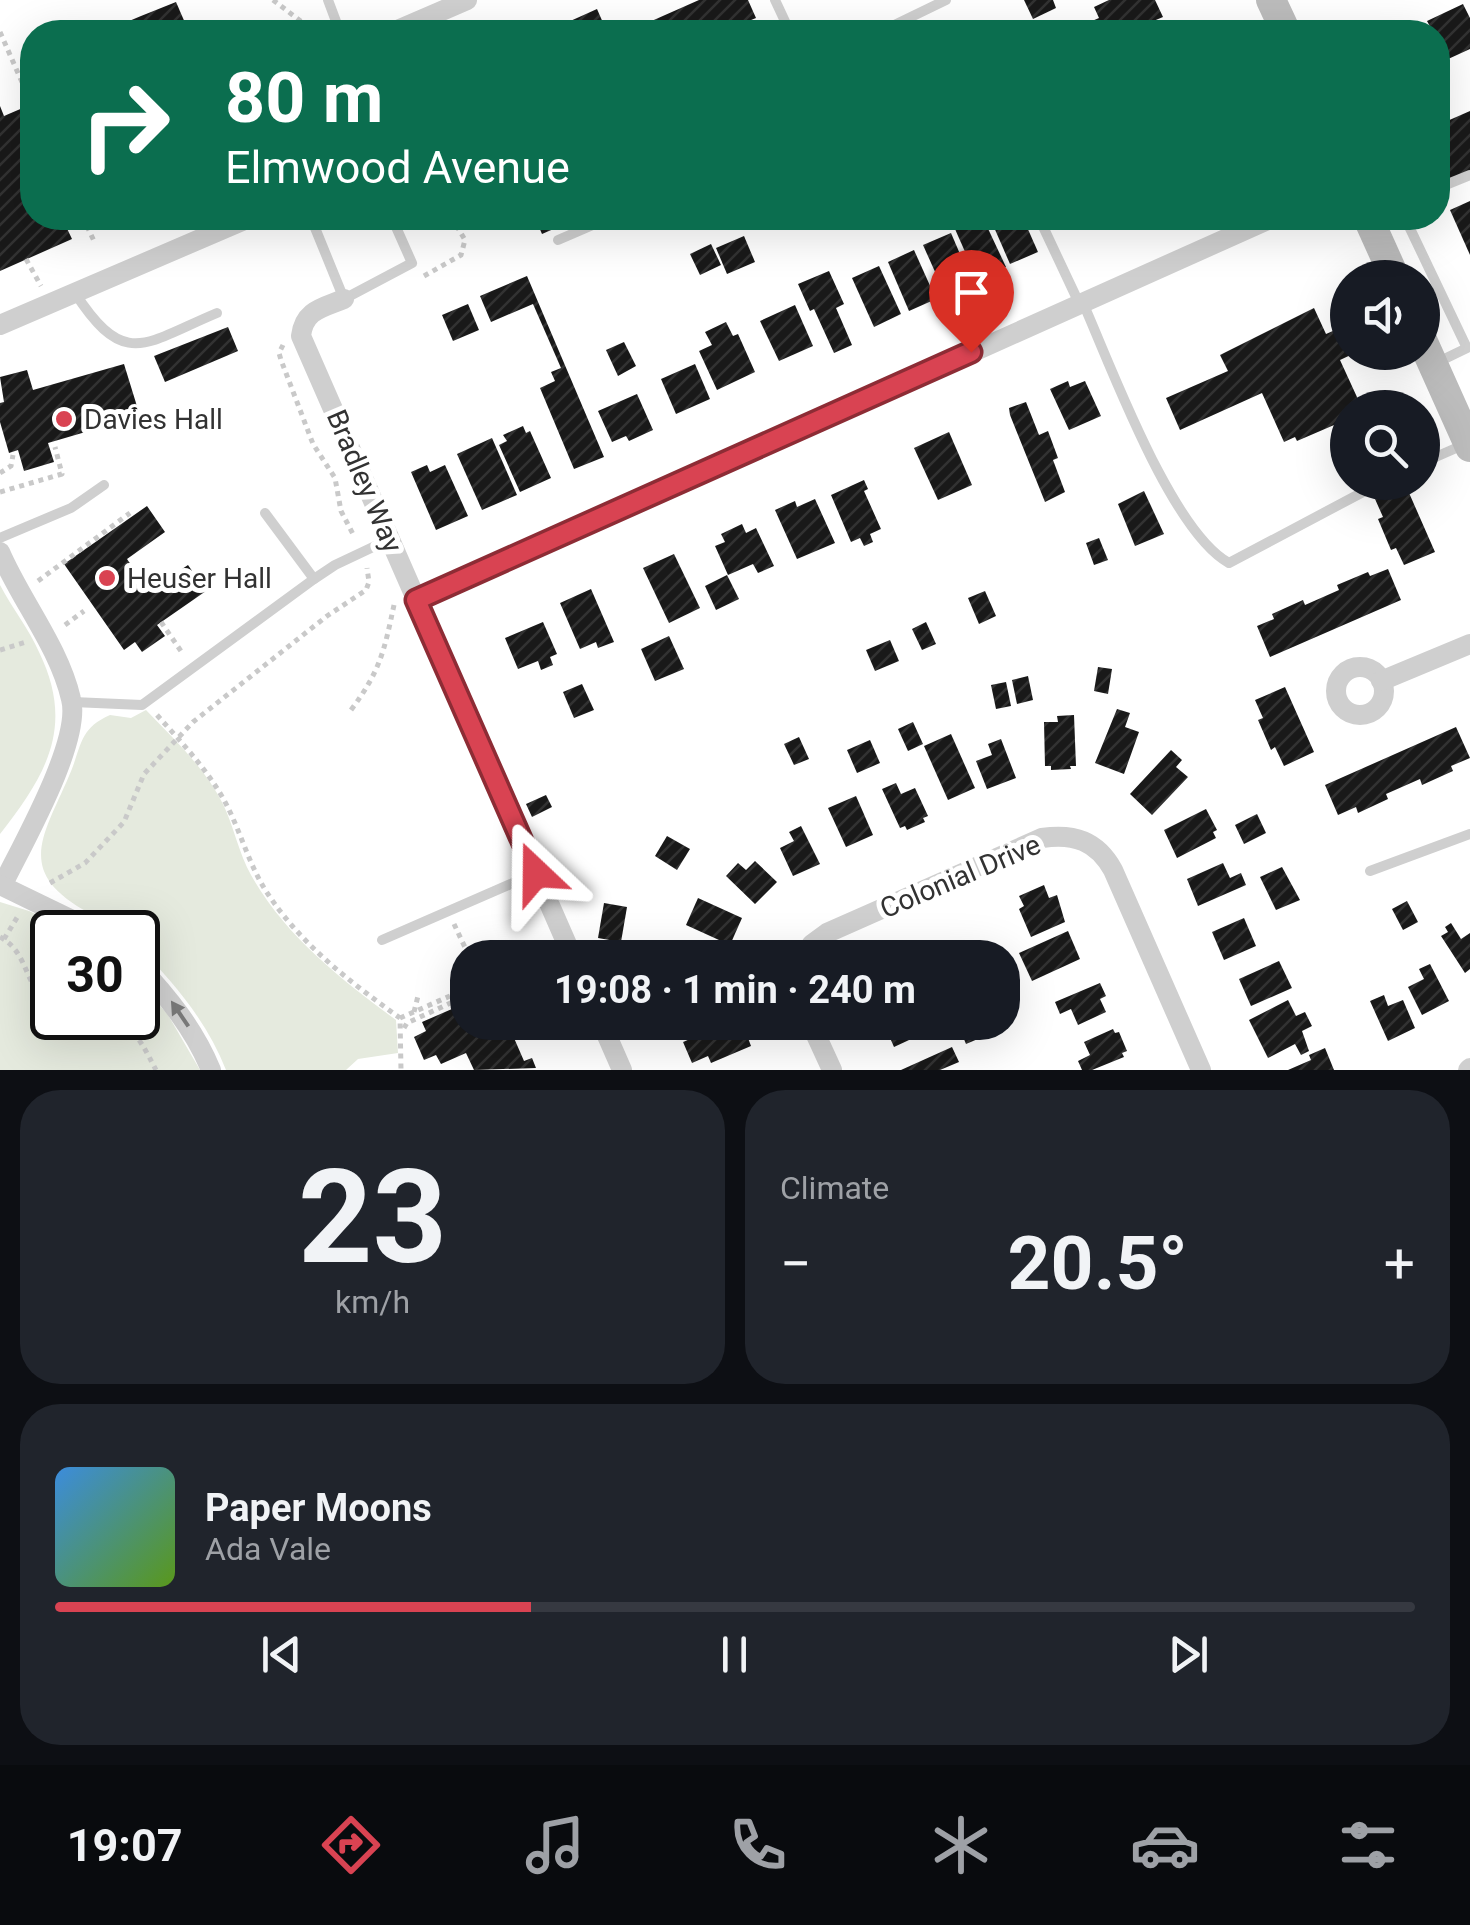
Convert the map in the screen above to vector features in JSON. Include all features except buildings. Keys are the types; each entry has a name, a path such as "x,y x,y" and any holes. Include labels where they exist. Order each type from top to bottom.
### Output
{"main road":[{"path":"1375,230 1388,260"},
{"path":"1436,370 1469,445"}],"street":[{"path":"420,20 467,0"},
{"path":"0,326 221,230"},
{"path":"438,592 1245,230"},
{"name":"Bradley Way","path":"344,299 310,312 301,336 565,940"},
{"path":"0,552 56,660 73,702 60,766 1,885 52,910"},
{"path":"1381,681 1470,644"},
{"name":"Colonial Drive","path":"818,940 1042,838 1071,836 1091,843 1104,854 1113,870 1201,1070"},
{"path":"160,988 202,1048 211,1070"},
{"path":"609,1040 622,1070"},
{"path":"818,1040 832,1070"}],"lane":[{"path":"905,20 946,0"},
{"path":"317,230 344,299 412,264 397,230"},
{"path":"558,240 581,230"},
{"path":"1045,230 1167,490 1218,557 1229,563 1348,500"},
{"path":"1411,230 1425,260"},
{"path":"1440,291 1467,348 1440,351"},
{"path":"75,293 106,336 118,341 141,344 217,314"},
{"path":"1440,456 1469,445"},
{"path":"0,538 71,508 104,485"},
{"path":"264,513 314,579"},
{"path":"73,702 142,705 314,579 390,539"},
{"path":"416,600 438,592"},
{"path":"1370,870 1470,834"},
{"path":"382,940 536,873"}],"path":[{"path":"273,0 299,20"},
{"path":"0,32 20,78"},
{"path":"89,230 95,243"},
{"path":"26,259 44,294"},
{"path":"288,342 280,348 281,360 313,444 335,478 341,511 356,538"},
{"path":"0,492 62,474 56,447"},
{"path":"0,473 11,466 13,456"},
{"path":"32,585 130,513"},
{"path":"50,882 85,863 124,822 142,778 177,738 271,659 366,590 366,565"},
{"path":"351,710 384,653 402,568"},
{"path":"57,630 84,611"},
{"path":"160,622 184,656 170,666"},
{"path":"0,650 30,641"},
{"path":"149,708 219,792 255,872 292,925 344,976 400,1018 401,1070"},
{"path":"25,908 2,938 23,958 30,980"},
{"path":"448,912 461,940"},
{"path":"414,1012 418,996"},
{"path":"400,1018 450,996"},
{"path":"402,1030 406,1023 450,1003"},
{"path":"137,1040 156,1070"}],"shaded area":[{"path":"0,585 35,643 50,679 55,726 42,770 0,834"},
{"path":"146,710 188,754 216,791 247,867 265,897 280,918 335,973 396,1020 398,1053 358,1059 346,1070 226,1070 209,1035 160,970 160,910 86,910 51,883 43,868 44,835 82,740 92,726 110,715 131,718"},
{"path":"0,902 30,911 30,1040 160,1040 160,1006 200,1070 0,1070"}],"place":[{"name":"Davies Hall","path":"64,419"},
{"name":"Heuser Hall","path":"107,578"}],"route":[{"path":"536,873 416,600 971,352"}]}
